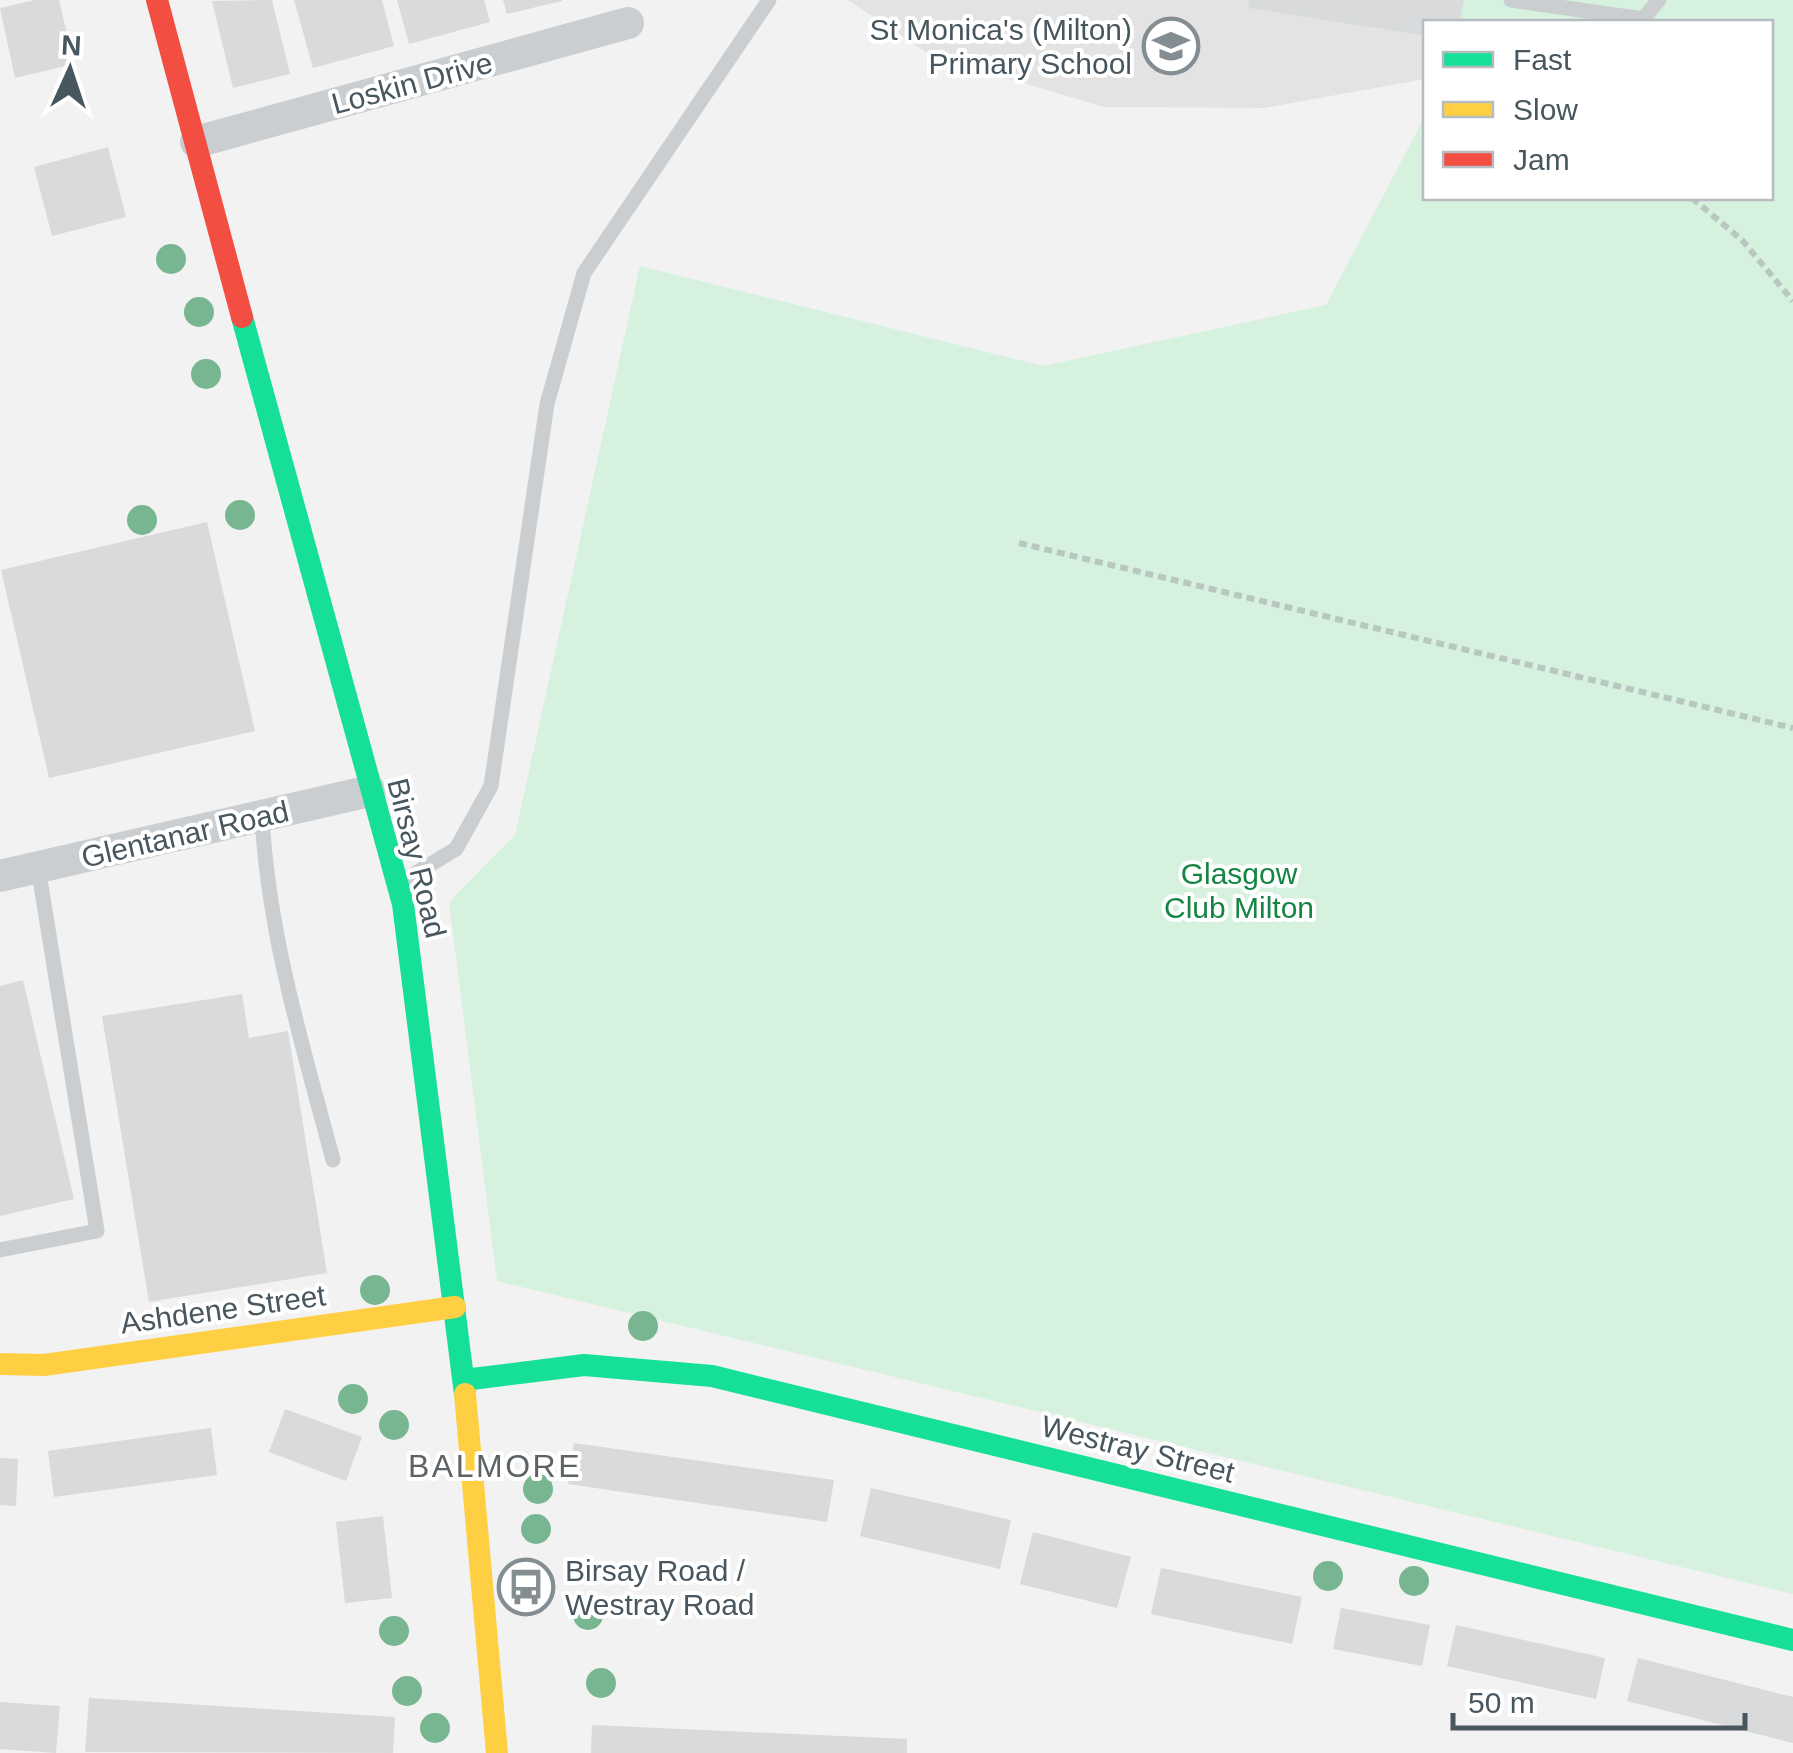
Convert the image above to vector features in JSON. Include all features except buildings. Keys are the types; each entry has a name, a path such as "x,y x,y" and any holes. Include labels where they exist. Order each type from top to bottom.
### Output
{"street":[{"name":"Birsay Road","path":"157,0 398,884 464,1380 498,1753"},
{"name":"Loskin Drive","path":"196,142 628,24"},
{"name":"Glentanar Road","path":"0,876 370,791"},
{"name":"Ashdene Street","path":"0,1364 44,1364 455,1307"},
{"name":"Westray Street","path":"464,1380 584,1366 712,1376 1793,1640"}],"lane":[{"path":"398,884 456,849 491,786 547,404 584,274 769,0"},
{"path":"1511,0 1643,19 1658,0"},
{"path":"262,816 265,877 287,986 333,1160"},
{"path":"0,1250 96,1231 38,867"}],"path":[{"path":"1694,200 1742,240 1793,301"},
{"path":"1019,544 1793,728"}],"shaded area":[{"name":"St Monica's (Milton) Primary School","path":"848,0 1249,0 1249,8 1423,36 1423,79 1264,108 1104,107 930,55"}],"green space":[{"name":"Glasgow Club Milton","path":"1249,0 1793,0 1793,1594 497,1281 449,902 515,835 640,266 1043,366 1326,305 1423,120 1423,200 1773,200 1773,20 1423,20 1423,36 1248,8"}],"traffic: fast":[{"path":"242,317 403,904 465,1394"},
{"path":"464,1380 584,1365 712,1376 1793,1640"}],"traffic: slow":[{"path":"0,1364 44,1365 455,1307"},
{"path":"465,1394 497,1753"}],"traffic: jam":[{"path":"157,0 242,317"}],"place":[{"name":"St Monica's (Milton) Primary School","path":"1171,46"},
{"name":"Birsay Road / Westray Road","path":"526,1587"}],"district":[{"name":"BALMORE","path":"495,1466"}]}
